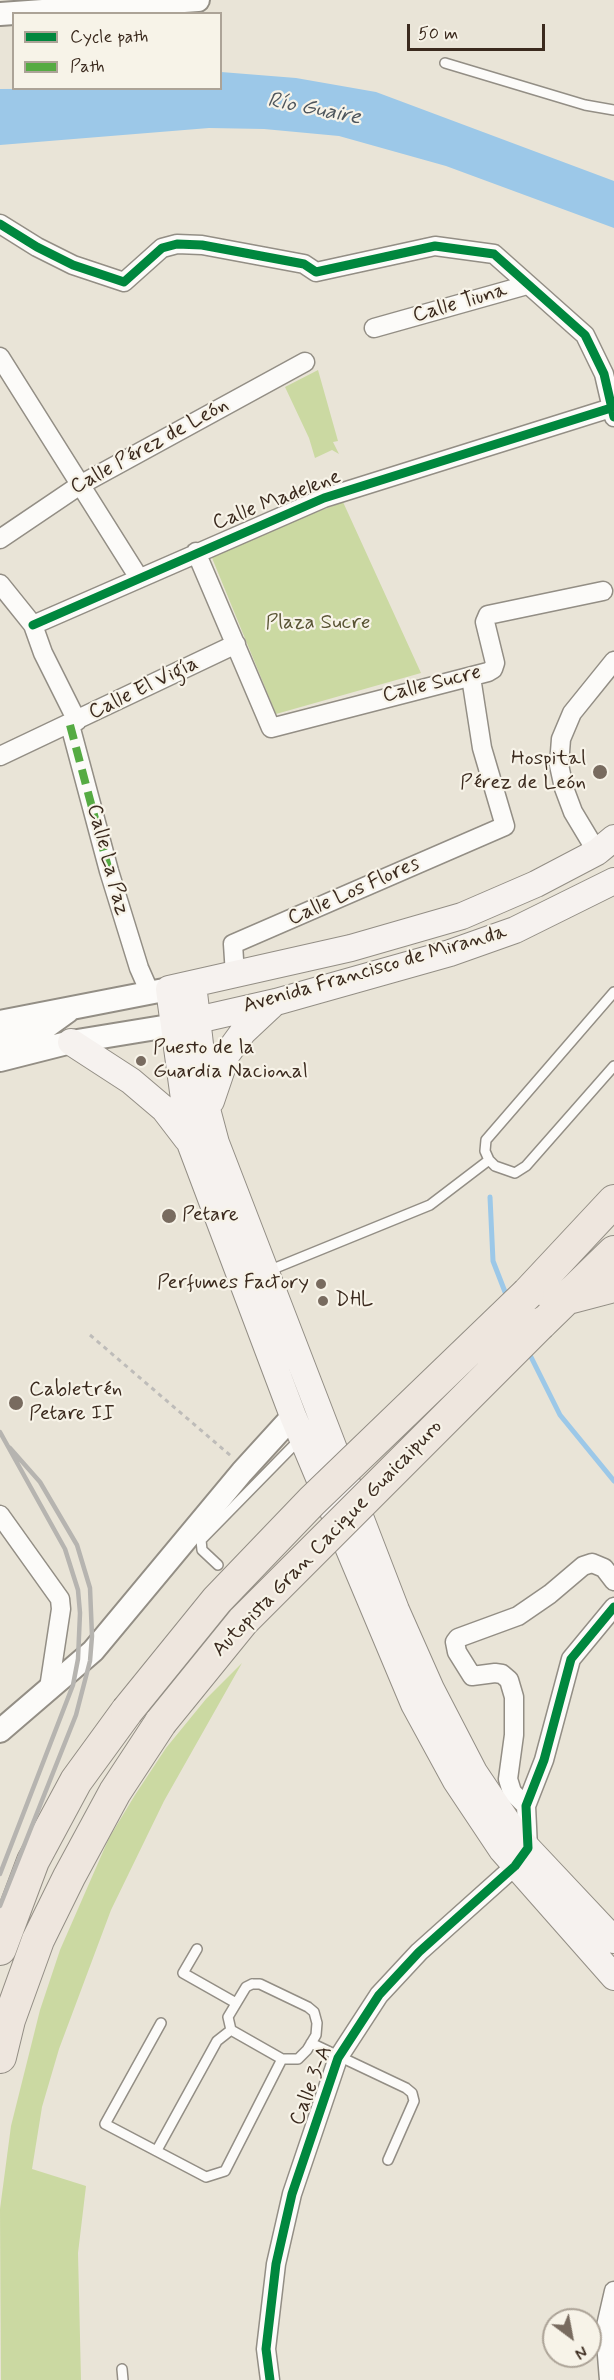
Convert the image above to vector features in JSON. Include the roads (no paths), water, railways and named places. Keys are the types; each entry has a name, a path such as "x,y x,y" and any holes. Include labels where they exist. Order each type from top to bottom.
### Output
{"highway":[{"name":"Autopista Gran Cacique Guaicaipuro","path":"0,1949 33,1862 76,1781 127,1711 223,1593 312,1501 528,1293 614,1201"},
{"name":"Autopista Gran Cacique Guaicaipuro","path":"0,2057 9,2020 35,1950 63,1888 115,1792 161,1722 243,1621 614,1252"},
{"path":"567,1298 614,1287"}],"main road":[{"name":"Avenida Francisco de Miranda","path":"171,989 351,948 462,916 536,884 605,845"},
{"name":"Avenida Francisco de Miranda","path":"187,1022 276,1002 450,953 515,930 614,881"},
{"path":"171,989 187,1022 216,1143 392,1600 427,1679 474,1772 521,1857 614,1940"},
{"path":"208,1113 227,1054 243,1032 276,1002"},
{"path":"187,1022 182,1098 190,1143 298,1427 414,1704 456,1781 521,1857 614,1977"},
{"path":"71,1042 131,1081 164,1109 190,1143"}],"street":[{"path":"28,12 198,0"},
{"path":"0,224 37,247 73,265 124,282 162,248 177,244 202,245 303,264 316,272 435,246 494,254 526,285"},
{"name":"Calle Tiuna","path":"374,328 526,285 585,335 604,374 612,412"},
{"path":"0,357 139,578"},
{"name":"Calle Pérez de León","path":"0,539 80,484 305,362"},
{"name":"Calle Madelene","path":"33,625 324,498 612,412"},
{"path":"196,552 236,644"},
{"name":"Calle La Paz","path":"0,584 33,625 74,723 109,871 138,968 171,989"},
{"name":"Calle Sucre","path":"236,644 271,728 410,690 471,677 493,669 495,663 485,622 488,615 603,591"},
{"name":"Calle El Vigía","path":"0,756 74,723 236,644"},
{"path":"605,845 573,812 559,765 561,739 572,713 614,661"},
{"name":"Calle Los Flores","path":"235,975 233,944 504,827 506,823 483,748 471,677"},
{"path":"0,1022 171,989"},
{"path":"0,1041 39,1032 74,1006"},
{"path":"0,1060 71,1042 187,1022"},
{"path":"39,1032 71,1042"},
{"path":"0,1731 93,1651 242,1472 298,1427"},
{"path":"0,1515 60,1599 61,1609 50,1688"},
{"path":"526,1806 512,1792 508,1779 514,1735 514,1697 509,1680 502,1674 495,1673 472,1676 455,1647 455,1642 458,1638 518,1616 550,1594 583,1566 592,1563 604,1568 614,1581"},
{"path":"521,1857 526,1806 544,1760 571,1659 614,1607"},
{"name":"Calle 3-A","path":"270,2380 266,2349 276,2264 292,2194 338,2058 379,1995 411,1960 521,1857"},
{"path":"609,2380 605,2330 614,2291"}],"lane":[{"path":"445,63 585,105 614,110"},
{"path":"614,992 486,1140 485,1151 489,1160 495,1166 515,1173 526,1166 614,1066"},
{"path":"266,1272 430,1205 489,1160"},
{"path":"218,1565 202,1550 201,1540 298,1427"},
{"path":"197,1948 183,1973 236,2003"},
{"path":"260,1984 308,2007 314,2012 317,2023 316,2036 298,2059 282,2059 231,2030 228,2017 246,1987 260,1984"},
{"path":"161,2024 105,2124 206,2177 225,2171 282,2059"},
{"path":"157,2150 217,2042 231,2030"},
{"path":"311,2043 338,2058 406,2088 412,2093 414,2101 388,2160"},
{"path":"122,2369 123,2380"}],"water":[{"name":"Río Guaire","path":"222,72 296,78 376,92 614,181 614,228 446,166 339,136 264,129 209,128 0,145 0,89 222,90"}],"waterway":[{"path":"490,1197 493,1261 507,1297"},
{"path":"528,1351 560,1415 614,1481"}],"railway":[{"path":"0,1432 65,1549 78,1590 80,1613 78,1659 73,1685 0,1874"},
{"path":"0,1906 76,1715 90,1661 92,1636 90,1588 77,1545 40,1482 10,1448"}],"place":[{"name":"Hospital Pérez de León","path":"600,772"},
{"name":"Puesto de la Guardia Nacional","path":"141,1061"},
{"name":"Petare","path":"169,1216"},
{"name":"Perfumes Factory","path":"321,1284"},
{"name":"DHL","path":"323,1301"},
{"name":"Cabletrén Petare II","path":"16,1403"}],"park label":[{"name":"Plaza Sucre","path":"318,624"}]}
